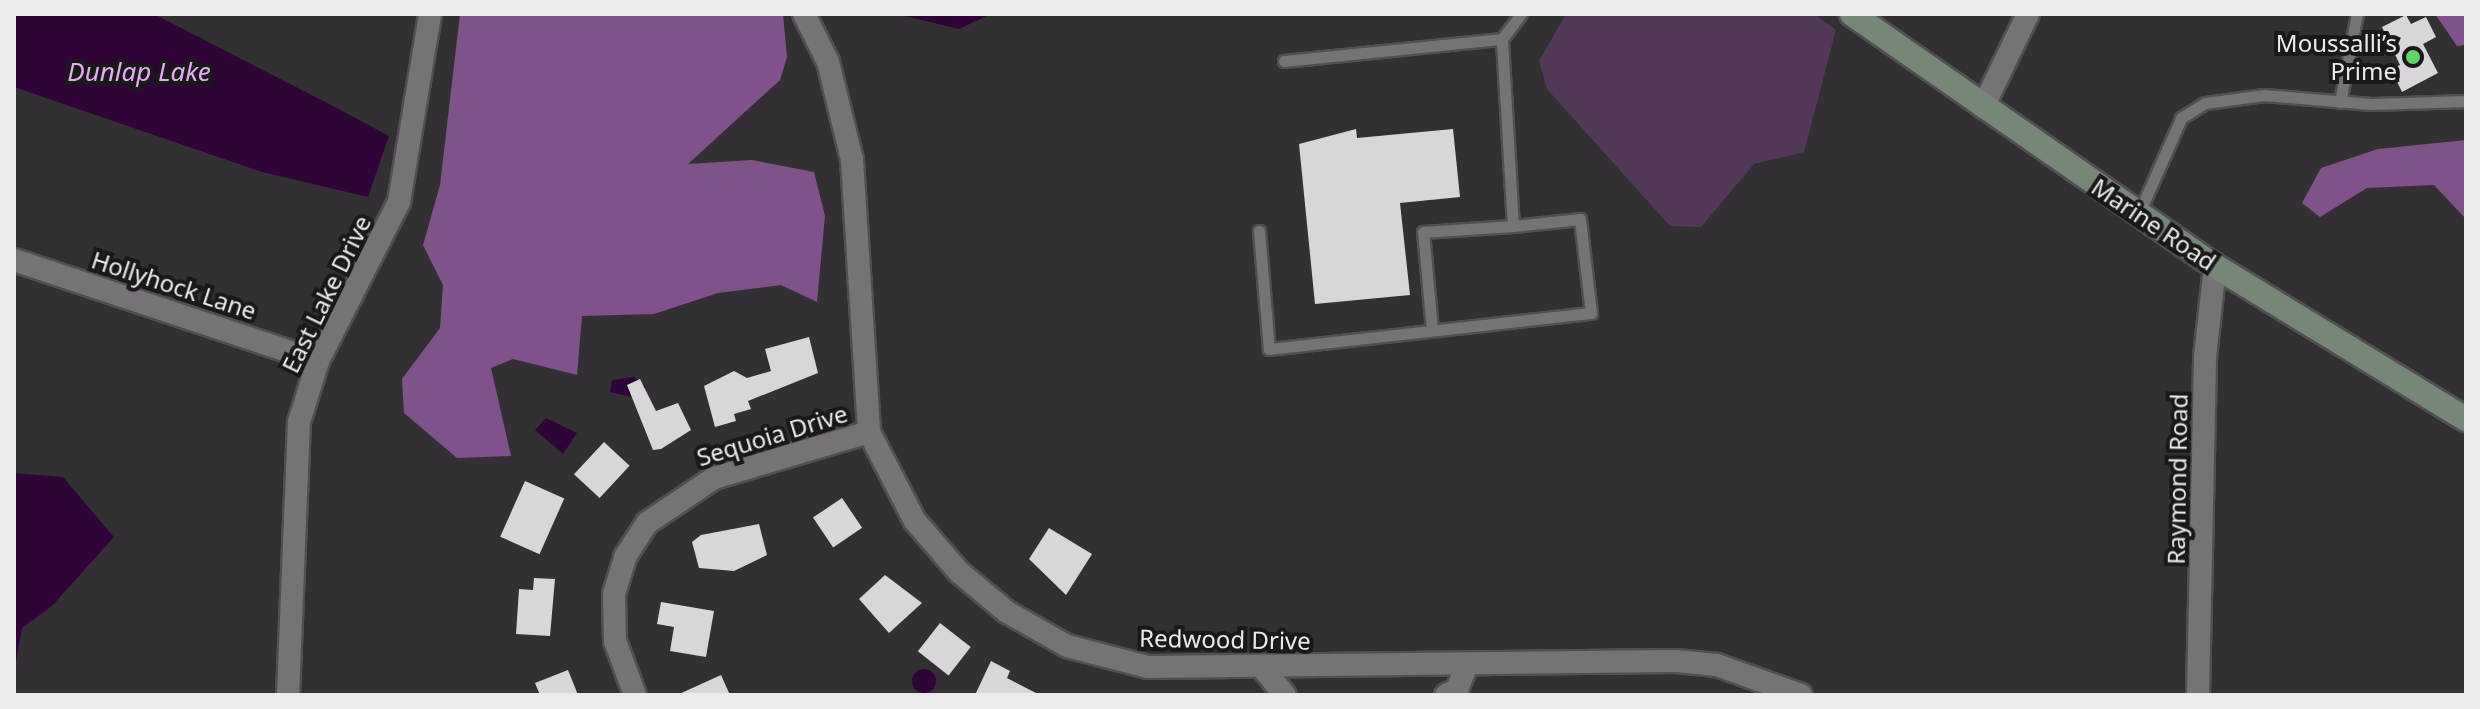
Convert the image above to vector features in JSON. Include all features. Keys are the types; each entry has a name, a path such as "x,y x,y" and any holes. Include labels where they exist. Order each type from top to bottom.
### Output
{"main road":[{"name":"Marine Road","path":"1859,17 1983,107 2215,266 2466,419"}],"street":[{"name":"East Lake Drive","path":"288,695 292,479 299,422 318,361 399,202 430,14"},
{"path":"1983,107 2028,14"},
{"name":"Redwood Drive","path":"814,19 857,195 869,432 896,493 935,546 981,594 1037,631 1130,665 1262,667 1704,663 1801,695"},
{"name":"Hollyhock Lane","path":"14,260 318,361"},
{"name":"Raymond Road","path":"2198,695 2205,357 2215,266"},
{"name":"Sequoia Drive","path":"635,695 615,641 614,594 625,557 647,523 714,478 869,432"},
{"path":"1446,695 1457,690 1467,664"},
{"path":"1262,667 1285,695"}],"lane":[{"path":"1513,226 1502,39 1521,14"},
{"path":"2340,102 2357,14"},
{"path":"1284,61 1502,39"},
{"path":"2139,214 2174,130 2195,106 2264,95 2340,102 2466,101"},
{"path":"1259,231 1269,349 1591,313 1580,219 1423,232 1432,330"}],"path":[{"path":"2349,46 2393,49"}],"shaded area":[{"path":"460,14 783,14 787,57 780,80 688,164 752,160 814,172 825,216 817,302 781,285 718,293 654,314 582,316 577,375 513,359 491,368 511,456 457,458 404,413 402,379 440,328 443,285 423,245 440,185"},
{"path":"1566,14 1814,14 1836,30 1804,152 1754,164 1701,227 1670,226 1547,89 1539,61"},
{"path":"2435,14 2466,14 2466,45 2457,46"},
{"path":"2466,140 2466,219 2434,185 2367,188 2320,217 2302,203 2321,168 2378,149"}],"water":[{"name":"Dunlap Lake","path":"14,14 154,14 335,107 389,136 368,197 262,172 14,87"},
{"path":"896,14 991,14 959,29"},
{"path":"634,377 646,387 636,398 610,392 612,380"},
{"path":"546,418 577,433 563,454 535,430"},
{"path":"14,473 63,477 114,537 52,606 22,628 14,672"},
{"path":"924,669 933,672 936,681 933,690 924,693 915,690 912,681 915,672"}],"building":[{"name":"Moussalli’s Prime","path":"2406,15 2411,24 2426,17 2436,37 2423,44 2438,73 2402,92 2391,69 2400,65 2382,27"},
{"path":"1356,129 1357,138 1453,129 1460,197 1400,203 1410,295 1315,304 1299,144"},
{"path":"809,337 818,373 748,401 751,409 734,414 736,421 715,427 704,386 734,371 747,378 771,371 765,349"},
{"path":"640,379 656,411 678,403 691,430 661,449 653,450 627,385"},
{"path":"604,442 630,466 600,498 574,474"},
{"path":"525,481 564,498 539,554 500,537"},
{"path":"842,498 862,528 833,547 813,518"},
{"path":"759,524 767,555 734,571 699,568 692,542 701,535"},
{"path":"1049,528 1092,554 1066,595 1029,559"},
{"path":"885,575 922,603 889,633 859,599"},
{"path":"534,578 555,579 550,636 516,634 519,589 533,590"},
{"path":"661,602 714,611 706,657 670,651 674,627 657,624"},
{"path":"940,623 971,647 949,675 918,651"},
{"path":"991,661 1010,671 1007,678 1040,695 975,695"},
{"path":"568,670 578,695 540,695 535,683"},
{"path":"721,675 730,695 677,695"}],"place":[{"name":"Moussalli’s Prime","path":"2413,57"}]}
